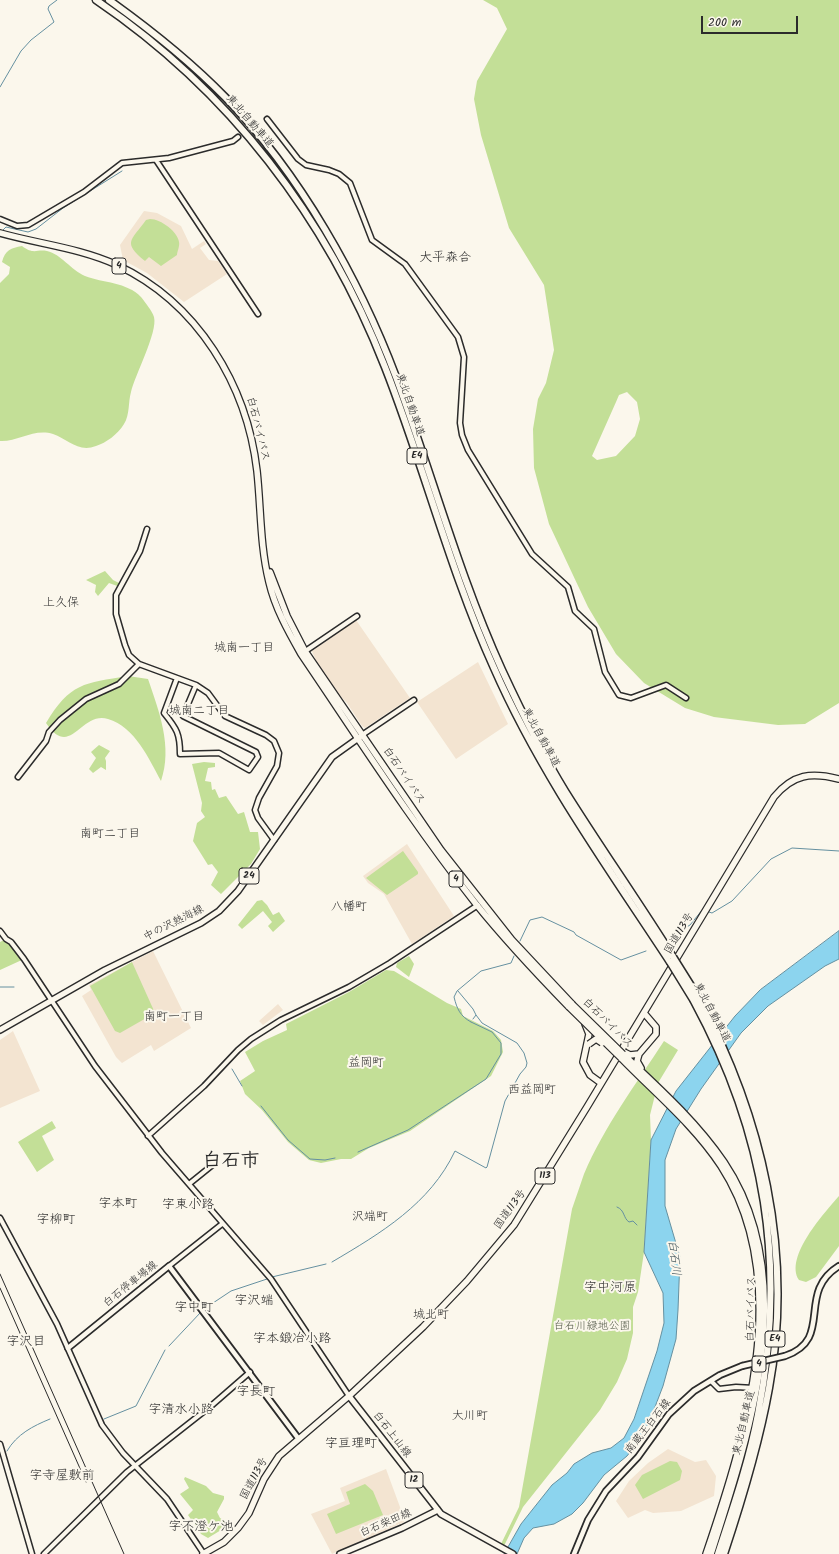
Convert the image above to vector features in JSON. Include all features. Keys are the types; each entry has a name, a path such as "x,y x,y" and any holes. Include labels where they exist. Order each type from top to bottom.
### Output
{"highway":[{"name":"東北自動車道","path":"96,0 161,48 224,108 280,174 329,250 353,294 385,367 471,611 493,667 513,710 561,796 698,997 720,1039 765,1173 773,1225 777,1280 776,1325 772,1364 763,1415 746,1483 724,1554"},
{"name":"東北自動車道","path":"109,0 177,53 227,99 283,167 334,246 359,290 390,362 473,599 491,644 519,706 564,789 672,959"},
{"name":"白石バイパス","path":"0,233 74,250 117,266 144,281 164,296 198,328 212,346 228,372 246,415 256,458 261,533 264,554 287,616 303,653 360,737 479,904 531,967 599,1030 630,1067 641,1072 711,1151 730,1176"},
{"name":"国道113号","path":"204,1554 224,1542 238,1528 249,1513 264,1479 275,1461 298,1438 349,1396 450,1300 514,1225 602,1083 743,846 780,789 794,779 811,775 839,779"},
{"name":"白石バイパス","path":"571,1005 583,1020 641,1072 698,1128 714,1148 730,1176 752,1234 758,1268 760,1314 754,1388 741,1460 711,1554"},
{"path":"588,1044 596,1039 622,1056 633,1056 639,1054 652,1039 657,1030 644,1013"},
{"path":"583,1020 589,1034 583,1062 590,1075 602,1083"},
{"path":"639,1054 638,1064 641,1072"},
{"name":"東北自動車道","path":"718,1554 744,1471 758,1416 770,1333 771,1281 768,1226 749,1122"},
{"name":"白石バイパス","path":"706,1554 737,1458 754,1388"}],"main road":[{"name":"中の沢熱海線","path":"0,1030 105,970 201,923 219,911 233,898 332,757 360,737"},
{"name":"白石停車場線","path":"68,1348 169,1266 298,1438"},
{"name":"南蔵王白石線","path":"574,1554 588,1520 609,1487 638,1457 661,1423 676,1406 711,1381 730,1370 785,1356 798,1351 807,1343 811,1334 818,1292 826,1277 839,1266"},
{"name":"白石上山線","path":"349,1396 438,1510 447,1519 513,1554"},
{"name":"白石柴田線","path":"340,1554 402,1528 438,1510"}],"street":[{"path":"267,119 298,159 306,165 329,170 339,174 350,184 372,240 406,264 458,337 464,357 460,424 462,435 468,450 532,554 568,587 575,611 594,629 605,672 619,695 631,698 666,685 686,698"},
{"path":"0,219 17,226 28,226 79,196 122,163 156,160 233,141 238,137"},
{"path":"156,160 258,314"},
{"path":"148,529 138,556 121,584 115,604 125,645 130,655 139,664 196,685 208,693 225,716 266,735 274,741 279,753 277,766 259,798 255,810 258,818 274,840"},
{"path":"303,653 357,616"},
{"path":"18,777 46,741 49,732 60,720 86,699 119,684 139,664"},
{"path":"177,678 164,713 175,726 180,737 180,754 219,753 249,770 258,757 256,752 183,716 196,685"},
{"path":"360,737 414,700"},
{"path":"148,1136 204,1086 238,1050 268,1027 356,983 394,961 479,904"},
{"path":"0,932 6,939 12,942 95,1066 148,1136 222,1224 270,1278 349,1396"},
{"path":"188,1184 214,1163"},
{"path":"0,1218 68,1348 102,1425 123,1453 167,1498 204,1554"},
{"path":"169,1266 222,1224"},
{"path":"44,1554 135,1466 211,1406 250,1372"},
{"path":"711,1381 719,1389 736,1387 754,1388"},
{"path":"0,1444 32,1554"}],"shaded area":[{"path":"144,211 157,213 181,226 192,249 204,241 206,244 200,248 209,260 218,261 227,274 184,302 147,273 123,260 120,245"},
{"path":"356,620 410,698 365,728 362,726 347,703 337,693 317,663 312,651"},
{"path":"478,662 508,724 456,759 417,702"},
{"path":"407,844 454,916 412,944 384,894 368,883 363,876"},
{"path":"153,951 191,1028 154,1051 151,1045 122,1063 116,1057 82,996 91,990 89,985"},
{"path":"278,1004 283,1010 263,1025 259,1021"},
{"path":"13,1031 40,1091 0,1108 0,1040"},
{"path":"668,1449 695,1462 706,1460 716,1476 714,1496 681,1511 653,1513 645,1510 628,1518 616,1501 629,1481 648,1463"},
{"path":"386,1469 404,1522 332,1554 311,1514 345,1501 340,1488"}],"green space":[{"path":"483,0 839,0 839,703 805,724 778,725 714,717 685,708 644,683 616,654 588,607 549,524 534,468 533,429 538,399 546,383 554,350 544,285 509,228 481,135 474,99 477,81 507,29 497,8","holes":["627,392 637,402 640,419 635,436 616,456 597,460 592,456 619,395"]},
{"path":"150,219 159,221 172,230 176,234 179,242 177,255 161,266 149,257 145,261 133,250 131,245 133,237 146,220"},
{"path":"22,246 32,251 47,251 57,255 85,276 129,288 141,297 154,317 153,333 133,385 126,420 115,435 100,445 90,448 78,447 58,436 46,433 33,434 7,441 0,441 0,283 9,274 10,267 2,262 9,250"},
{"path":"105,571 113,580 121,584 120,587 109,583 98,596 95,592 96,585 86,580"},
{"path":"128,676 148,679 160,716 166,755 161,781 140,745 126,729 118,723 108,719 98,718 90,721 69,736 62,737 55,733 46,723 63,700 71,692 89,683"},
{"path":"99,745 110,751 105,758 106,770 101,767 93,773 89,769 96,758 91,752"},
{"path":"204,762 215,763 215,767 208,768 205,781 211,782 212,790 215,789 219,798 226,796 238,814 244,812 250,832 258,832 260,849 251,864 221,894 211,885 218,872 212,864 208,865 193,841 197,823 205,817 201,811 202,803 192,764"},
{"path":"403,851 418,874 387,895 366,878"},
{"path":"262,900 273,915 279,912 285,921 273,932 268,926 272,922 263,911 242,929 238,925 257,901"},
{"path":"6,939 24,959 0,970 0,942"},
{"path":"409,956 414,964 409,977 396,967 397,963"},
{"path":"132,962 155,1013 120,1033 115,1031 90,986"},
{"path":"386,970 394,971 447,1003 461,1009 463,1016 493,1031 501,1040 503,1052 491,1076 410,1131 369,1148 351,1159 341,1159 321,1163 309,1160 288,1142 262,1110 245,1094 240,1081 255,1071 245,1052 263,1041 287,1030 286,1024 349,992"},
{"name":"白石川緑地公園","path":"664,1041 678,1050 658,1083 650,1115 651,1140 644,1252 638,1292 633,1307 633,1333 627,1359 617,1382 600,1410 523,1507 504,1546 501,1544 519,1507 572,1209 584,1174 601,1139"},
{"path":"52,1121 56,1128 42,1136 54,1160 37,1172 18,1142"},
{"path":"839,1196 839,1246 816,1277 806,1282 799,1280 796,1270 797,1259 801,1248 816,1224"},
{"path":"670,1461 677,1462 682,1471 680,1480 643,1499 635,1485 642,1475"},
{"path":"185,1477 206,1486 213,1493 224,1496 224,1499 217,1512 220,1518 231,1524 208,1538 201,1534 188,1515 193,1510 180,1494 189,1488 184,1479"},
{"path":"365,1484 373,1491 383,1515 336,1534 327,1514 350,1504 346,1492"}],"water":[{"name":"白石川","path":"839,931 839,959 825,966 768,1006 741,1033 701,1089 676,1129 665,1160 665,1206 680,1257 676,1339 663,1386 650,1420 638,1442 627,1456 604,1475 583,1503 572,1514 554,1524 533,1528 524,1538 517,1554 504,1554 521,1524 552,1485 567,1473 574,1464 592,1453 611,1448 624,1438 634,1419 657,1351 664,1323 663,1293 644,1252 651,1140 676,1091 735,1016 760,990"}],"waterway":[{"path":"0,87 21,51 31,40 54,22 48,9 49,6 57,0"},
{"path":"1,232 6,227 28,232 36,229 63,208 122,171"},
{"path":"709,912 712,913 732,901 771,859 792,848 839,851"},
{"path":"675,934 690,925 703,909"},
{"path":"520,941 530,920 542,917 574,932 576,935 621,960 646,951"},
{"path":"471,1022 464,1017 458,1009 454,997 457,991 481,971 511,963 514,956"},
{"path":"0,987 14,987"},
{"path":"458,991 476,1015"},
{"path":"332,1262 386,1228 418,1202 445,1170 455,1151 486,1168 487,1167 505,1101 527,1063 524,1053 517,1043 482,1023 476,1015 473,1019"},
{"path":"358,1152 408,1130 486,1079 501,1054 501,1043 492,1032 471,1022"},
{"path":"232,1069 242,1086"},
{"path":"261,1106 288,1140 310,1159 325,1160 335,1158"},
{"path":"617,1207 620,1208 629,1222 633,1221 637,1225"},
{"path":"272,1277 326,1264"},
{"path":"204,1309 231,1291 267,1279"},
{"path":"169,1346 201,1312"},
{"path":"104,1419 136,1406 165,1350"},
{"path":"7,1451 11,1445 26,1431 50,1419"}],"railway":[{"path":"0,1274 124,1554"},
{"path":"0,1288 86,1482"}],"district":[{"name":"大平森合","path":"445,259"},
{"name":"上久保","path":"61,604"},
{"name":"城南一丁目","path":"244,649"},
{"name":"城南二丁目","path":"199,712"},
{"name":"南町二丁目","path":"110,835"},
{"name":"八幡町","path":"349,908"},
{"name":"南町一丁目","path":"174,1018"},
{"name":"益岡町","path":"366,1064"},
{"name":"西益岡町","path":"532,1091"},
{"name":"白石市","path":"231,1163"},
{"name":"字本町","path":"118,1205"},
{"name":"字東小路","path":"188,1206"},
{"name":"沢端町","path":"370,1218"},
{"name":"字柳町","path":"56,1221"},
{"name":"字中河原","path":"610,1289"},
{"name":"字沢端","path":"254,1302"},
{"name":"字中町","path":"194,1309"},
{"name":"城北町","path":"431,1316"},
{"name":"字本鍛冶小路","path":"292,1340"},
{"name":"字沢目","path":"26,1343"},
{"name":"字長町","path":"256,1393"},
{"name":"字清水小路","path":"181,1411"},
{"name":"大川町","path":"470,1417"},
{"name":"字亘理町","path":"351,1445"},
{"name":"字寺屋敷前","path":"62,1477"},
{"name":"字不澄ケ池","path":"201,1528"}]}
